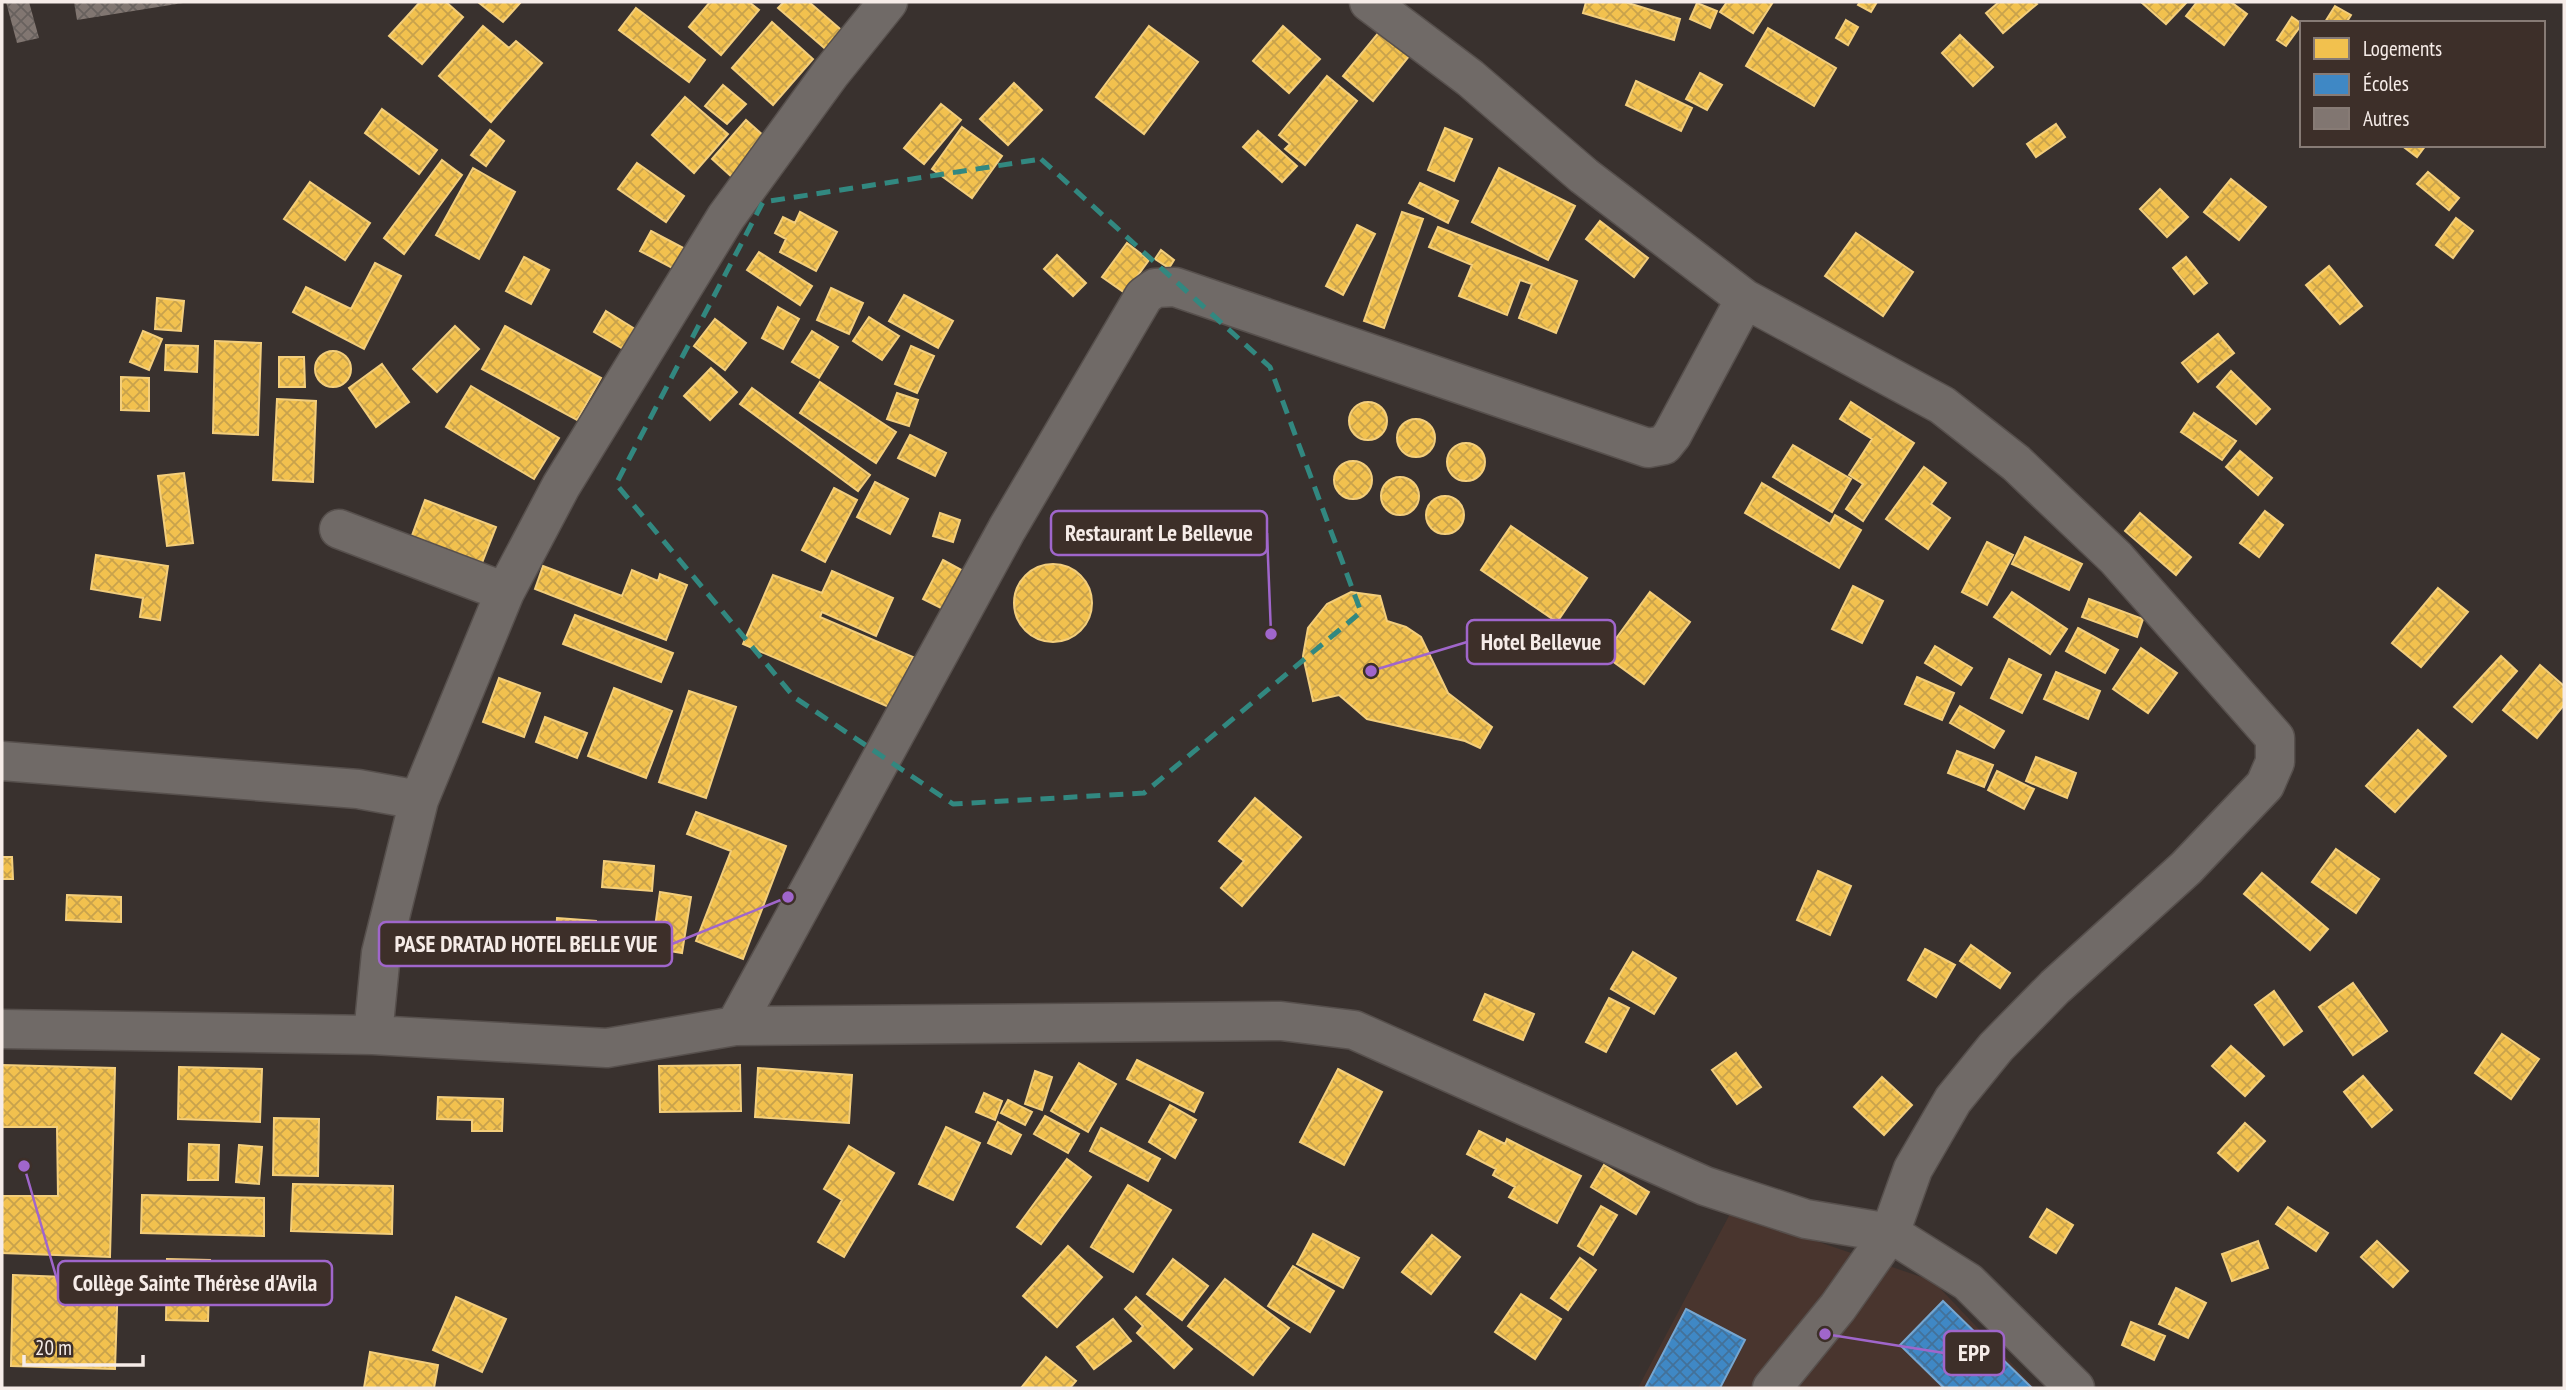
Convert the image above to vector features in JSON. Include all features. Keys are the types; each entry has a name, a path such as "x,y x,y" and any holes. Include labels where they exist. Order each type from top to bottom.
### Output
{"street":[{"path":"373,1035 381,953 419,800 505,592 561,486 726,217 830,74 888,2"},
{"path":"1369,2 1470,78 1584,176 1745,299 1942,405 2016,463 2116,558 2275,738 2275,762 2266,785 2186,868 2056,987 1996,1047 1953,1100 1913,1169 1890,1233 1838,1307 1772,1388"},
{"path":"735,1026 1007,529 1144,296 1155,288 1175,287 1648,448 1664,445 1672,435 1745,299"},
{"path":"339,529 505,592"},
{"path":"2,761 358,789 419,800"},
{"path":"2,1029 373,1035 607,1048 735,1026 1281,1021 1354,1030 1705,1186 1806,1219 1890,1233 1968,1282 2075,1388"}],"highlighted area":[{"path":"1041,159 1270,367 1361,612 1144,793 953,804 794,697 616,484 763,202"}],"shaded area":[{"path":"1731,1212 1933,1281 2035,1388 1638,1388"}],"building: Logements":[{"path":"420,2 446,2 463,17 422,64 389,36"},
{"path":"478,2 521,2 503,22"},
{"path":"710,2 749,2 759,10 721,55 689,27"},
{"path":"784,2 809,2 853,40 836,58 778,8"},
{"path":"1586,2 1625,2 1680,19 1674,40 1583,13"},
{"path":"1727,2 1773,2 1753,33 1720,12"},
{"path":"1860,2 1877,2 1871,12 1858,5"},
{"path":"1999,2 2037,4 2003,33 1986,13"},
{"path":"2141,2 2187,2 2166,24"},
{"path":"2197,2 2231,2 2247,14 2224,45 2186,16"},
{"path":"1697,3 1717,11 1710,28 1690,19"},
{"path":"2335,6 2351,15 2347,21 2326,21"},
{"path":"636,8 705,60 689,82 619,30"},
{"path":"2292,17 2300,23 2300,27 2286,46 2277,40"},
{"path":"1846,20 1858,27 1848,45 1836,38"},
{"path":"772,22 813,59 773,105 732,68"},
{"path":"483,26 509,48 516,41 542,63 491,122 439,76"},
{"path":"1149,26 1198,62 1144,134 1096,97"},
{"path":"1283,26 1320,59 1289,93 1253,61"},
{"path":"1768,28 1836,68 1814,106 1746,66"},
{"path":"1380,31 1410,55 1373,101 1343,76"},
{"path":"1960,35 1993,67 1973,86 1942,53"},
{"path":"1700,73 1722,85 1707,110 1686,99"},
{"path":"1327,76 1357,101 1305,165 1285,149 1290,144 1279,135"},
{"path":"1636,81 1692,108 1681,131 1626,105"},
{"path":"1014,83 1042,110 1008,145 980,119"},
{"path":"723,85 746,104 727,124 705,106"},
{"path":"685,97 728,134 694,173 652,135"},
{"path":"941,104 961,120 924,164 904,148"},
{"path":"382,109 437,150 419,174 365,133"},
{"path":"746,120 766,138 732,177 712,159"},
{"path":"2056,124 2065,137 2036,157 2027,144"},
{"path":"962,127 1002,156 972,198 932,169"},
{"path":"1445,128 1472,139 1454,181 1428,170"},
{"path":"490,130 504,141 486,166 471,155"},
{"path":"1258,131 1297,166 1282,182 1243,147"},
{"path":"2404,147 2424,147 2417,157"},
{"path":"442,160 462,175 404,254 384,238"},
{"path":"637,163 684,196 666,222 618,189"},
{"path":"473,168 515,192 479,259 436,235"},
{"path":"1499,168 1575,206 1548,260 1472,222"},
{"path":"2428,172 2459,198 2449,210 2417,184"},
{"path":"2231,179 2266,207 2239,240 2204,212"},
{"path":"310,182 370,223 345,260 284,219"},
{"path":"1420,183 1458,201 1448,223 1409,203"},
{"path":"2160,189 2188,217 2167,237 2140,209"},
{"path":"800,212 837,232 816,271 780,252 786,239 775,233 783,217 795,223"},
{"path":"1402,212 1423,219 1384,328 1364,321"},
{"path":"2456,218 2473,231 2453,258 2436,245"},
{"path":"1600,221 1648,258 1634,277 1586,239"},
{"path":"1357,225 1375,234 1343,295 1326,286"},
{"path":"1438,227 1577,281 1556,333 1519,318 1532,284 1520,280 1507,315 1459,296 1472,265 1429,247"},
{"path":"651,231 689,251 678,271 640,251"},
{"path":"1856,233 1913,272 1883,316 1825,276"},
{"path":"1127,243 1149,260 1125,293 1102,277"},
{"path":"1161,250 1174,260 1169,268 1155,259"},
{"path":"759,252 812,286 800,305 747,270"},
{"path":"1057,255 1086,283 1073,296 1044,269"},
{"path":"524,257 549,270 531,304 506,291"},
{"path":"2186,257 2207,283 2194,294 2173,268"},
{"path":"375,263 401,276 364,349 293,312 306,287 351,309"},
{"path":"2329,266 2362,306 2340,324 2306,285"},
{"path":"831,288 863,303 849,334 817,320"},
{"path":"904,295 953,321 938,348 889,321"},
{"path":"157,298 184,301 181,331 155,329"},
{"path":"778,307 799,319 783,349 762,338"},
{"path":"606,311 635,329 623,349 594,332"},
{"path":"869,317 899,336 882,360 853,341"},
{"path":"715,319 746,343 725,370 694,346"},
{"path":"455,326 479,349 437,392 413,369"},
{"path":"505,326 601,378 577,420 482,369"},
{"path":"143,331 162,339 149,370 130,362"},
{"path":"812,331 838,347 819,378 792,362"},
{"path":"2218,334 2234,353 2198,382 2182,363"},
{"path":"215,341 261,343 258,435 213,433"},
{"path":"166,345 198,346 197,372 165,370"},
{"path":"911,346 934,356 917,393 895,384"},
{"path":"333,351 346,356 351,369 346,382 333,387 320,382 315,369 320,356"},
{"path":"279,357 304,357 305,387 279,387"},
{"path":"382,364 409,402 376,427 349,388"},
{"path":"711,368 737,392 710,420 684,396"},
{"path":"2231,371 2270,409 2256,424 2217,387"},
{"path":"121,377 149,378 149,411 121,410"},
{"path":"820,382 896,432 876,463 800,413"},
{"path":"471,386 559,438 534,479 446,427"},
{"path":"752,388 870,475 858,491 740,404"},
{"path":"897,393 918,400 909,426 887,419"},
{"path":"277,399 316,401 313,482 273,480"},
{"path":"1368,402 1381,408 1387,421 1381,434 1368,440 1355,434 1349,421 1355,408"},
{"path":"1851,402 1914,443 1863,521 1846,509 1863,484 1849,475 1872,439 1840,419"},
{"path":"2194,413 2236,441 2222,460 2181,432"},
{"path":"1416,419 1429,425 1435,438 1429,451 1416,457 1403,451 1397,438 1403,425"},
{"path":"910,435 946,453 935,476 898,458"},
{"path":"1466,443 1480,448 1485,462 1480,476 1466,481 1452,476 1447,462 1452,448"},
{"path":"1793,445 1851,479 1832,512 1773,477"},
{"path":"2240,451 2272,478 2258,495 2226,467"},
{"path":"1353,461 1366,467 1372,480 1366,493 1353,499 1340,493 1334,480 1340,467"},
{"path":"1924,467 1946,483 1931,504 1950,518 1928,549 1886,519"},
{"path":"184,473 193,543 167,546 158,476"},
{"path":"1400,477 1413,483 1419,496 1413,509 1400,515 1387,509 1381,496 1387,483"},
{"path":"875,482 908,499 890,534 857,517"},
{"path":"1762,483 1830,524 1835,515 1861,530 1839,568 1745,513"},
{"path":"834,488 857,500 825,562 802,550"},
{"path":"1445,496 1458,502 1464,515 1458,528 1445,534 1432,528 1426,515 1432,502"},
{"path":"425,500 496,527 480,568 410,541"},
{"path":"2265,511 2283,525 2259,557 2240,543"},
{"path":"940,513 960,520 953,542 933,536"},
{"path":"2140,513 2191,557 2176,575 2125,531"},
{"path":"1511,526 1587,578 1557,622 1481,570"},
{"path":"2025,537 2082,564 2069,590 2012,564"},
{"path":"1987,542 2013,555 1987,605 1962,592"},
{"path":"96,555 168,566 160,620 140,617 143,598 91,589"},
{"path":"943,560 965,572 945,610 923,599"},
{"path":"1053,564 1068,567 1081,575 1089,588 1092,603 1089,618 1081,631 1068,639 1053,642 1038,639 1025,631 1017,618 1014,603 1017,588 1025,575 1038,567"},
{"path":"543,566 622,596 632,570 658,581 660,574 687,585 666,640 535,589"},
{"path":"832,571 893,598 876,636 822,612 820,617 913,657 891,708 743,644 773,575 822,593"},
{"path":"1853,586 1883,601 1862,643 1832,629"},
{"path":"2438,588 2468,612 2421,667 2392,643"},
{"path":"1351,592 1380,596 1387,621 1406,627 1421,637 1448,693 1492,727 1480,748 1465,741 1367,719 1339,695 1313,701 1303,656 1308,628 1327,604"},
{"path":"1650,592 1690,622 1644,684 1604,655"},
{"path":"2012,592 2067,629 2050,654 1994,617"},
{"path":"2089,599 2143,619 2137,637 2082,617"},
{"path":"575,615 673,653 661,682 563,644"},
{"path":"2078,628 2118,650 2105,673 2066,651"},
{"path":"1935,646 1972,668 1961,685 1925,663"},
{"path":"2141,648 2177,673 2148,713 2113,689"},
{"path":"2501,656 2517,671 2472,722 2454,707"},
{"path":"2009,659 2041,675 2022,713 1991,698"},
{"path":"2540,665 2564,686 2564,705 2537,738 2503,710"},
{"path":"2056,672 2100,691 2088,719 2044,699"},
{"path":"1917,677 1954,693 1942,720 1905,704"},
{"path":"499,678 540,693 524,737 483,722"},
{"path":"614,688 672,711 646,778 588,756"},
{"path":"689,691 736,707 706,798 659,782"},
{"path":"1960,706 2004,731 1994,748 1950,723"},
{"path":"545,717 587,733 577,758 536,742"},
{"path":"2418,730 2446,756 2395,812 2366,786"},
{"path":"1957,751 1993,765 1984,787 1948,773"},
{"path":"2036,757 2076,773 2067,798 2026,781"},
{"path":"1997,771 2034,789 2024,809 1988,790"},
{"path":"1255,798 1301,837 1242,906 1221,888 1244,861 1219,841"},
{"path":"696,812 786,846 743,959 696,941 731,851 687,834"},
{"path":"2336,849 2379,879 2356,913 2312,882"},
{"path":"2,857 12,857 13,879 2,879"},
{"path":"604,861 654,866 652,891 602,887"},
{"path":"1818,871 1851,886 1830,935 1797,920"},
{"path":"2262,873 2328,929 2310,950 2244,894"},
{"path":"660,892 691,897 682,953 652,948"},
{"path":"67,895 121,897 121,922 66,920"},
{"path":"557,918 596,921 594,959 555,956"},
{"path":"1971,945 2010,973 2000,988 1960,961"},
{"path":"1925,949 1955,965 1936,997 1908,980"},
{"path":"1633,952 1676,978 1654,1014 1611,989"},
{"path":"2353,983 2387,1031 2353,1055 2319,1007"},
{"path":"2274,991 2302,1031 2284,1045 2255,1005"},
{"path":"1485,994 1534,1014 1523,1040 1474,1020"},
{"path":"1609,998 1629,1008 1606,1052 1586,1042"},
{"path":"2502,1034 2539,1059 2511,1099 2475,1073"},
{"path":"2231,1046 2264,1076 2245,1096 2212,1066"},
{"path":"1736,1053 1761,1087 1737,1104 1712,1070"},
{"path":"1137,1060 1203,1093 1194,1112 1127,1079"},
{"path":"1079,1063 1116,1084 1088,1132 1051,1111"},
{"path":"2,1065 115,1068 110,1257 2,1253 2,1196 58,1196 57,1127 2,1127"},
{"path":"740,1065 741,1111 660,1112 659,1066"},
{"path":"179,1067 262,1069 260,1122 178,1119"},
{"path":"758,1068 852,1075 849,1123 755,1117"},
{"path":"1338,1069 1382,1092 1344,1165 1300,1142"},
{"path":"1035,1071 1052,1077 1042,1110 1025,1104"},
{"path":"2363,1076 2392,1110 2372,1127 2344,1092"},
{"path":"1882,1077 1912,1105 1884,1135 1854,1107"},
{"path":"984,1093 1002,1101 995,1120 976,1112"},
{"path":"438,1097 503,1099 502,1131 472,1131 472,1120 437,1119"},
{"path":"1008,1100 1032,1112 1025,1125 1001,1113"},
{"path":"1170,1105 1196,1120 1175,1158 1149,1142"},
{"path":"1045,1116 1079,1134 1068,1153 1034,1134"},
{"path":"274,1118 319,1119 318,1176 273,1175"},
{"path":"998,1122 1021,1135 1011,1154 988,1143"},
{"path":"2245,1123 2265,1141 2238,1171 2218,1153"},
{"path":"946,1127 980,1143 953,1200 919,1184"},
{"path":"1101,1128 1160,1159 1148,1181 1090,1151"},
{"path":"1479,1131 1505,1144 1507,1139 1581,1176 1557,1223 1509,1197 1515,1187 1493,1175 1496,1169 1467,1154"},
{"path":"189,1144 219,1145 218,1180 188,1180"},
{"path":"239,1145 262,1147 259,1184 236,1182"},
{"path":"849,1146 894,1173 844,1257 818,1242 842,1200 824,1189"},
{"path":"1067,1159 1091,1177 1041,1244 1017,1227"},
{"path":"1604,1165 1649,1192 1636,1214 1591,1187"},
{"path":"293,1184 393,1186 392,1234 291,1231"},
{"path":"1128,1185 1171,1210 1133,1272 1091,1247"},
{"path":"142,1195 264,1198 264,1236 141,1233"},
{"path":"1601,1206 1617,1215 1593,1255 1578,1246"},
{"path":"2288,1207 2328,1233 2316,1251 2276,1224"},
{"path":"2047,1209 2073,1225 2056,1253 2030,1237"},
{"path":"1313,1234 1359,1258 1343,1288 1297,1264"},
{"path":"1432,1235 1460,1257 1431,1294 1402,1272"},
{"path":"2258,1241 2268,1268 2232,1281 2222,1254"},
{"path":"2377,1241 2408,1271 2393,1287 2361,1257"},
{"path":"1068,1246 1102,1277 1057,1327 1023,1296"},
{"path":"1580,1258 1596,1270 1568,1310 1551,1298"},
{"path":"167,1259 210,1260 208,1321 166,1320"},
{"path":"1173,1259 1208,1286 1182,1320 1147,1294"},
{"path":"1293,1266 1334,1291 1310,1332 1268,1306"},
{"path":"13,1275 118,1279 115,1369 11,1366"},
{"path":"1225,1279 1289,1328 1253,1375 1188,1326"},
{"path":"2176,1288 2206,1303 2188,1338 2159,1324"},
{"path":"1521,1294 1561,1319 1535,1359 1495,1332"},
{"path":"456,1297 506,1319 482,1372 433,1350"},
{"path":"1136,1297 1192,1349 1174,1368 1137,1333 1143,1326 1125,1309"},
{"path":"1113,1319 1131,1341 1094,1369 1077,1347"},
{"path":"2131,1322 2165,1336 2154,1360 2122,1345"},
{"path":"370,1352 438,1365 434,1388 364,1388"},
{"path":"1046,1357 1076,1381 1070,1388 1021,1388"}],"building: Écoles":[{"path":"1943,1301 2032,1388 1944,1388 1900,1345"},
{"path":"1686,1309 1745,1340 1720,1388 1645,1388"}],"building: Autres":[{"path":"6,2 29,2 39,38 17,43"},
{"path":"74,2 183,2 183,3 77,20"}],"place":[{"name":"Restaurant Le Bellevue","path":"1271,634"},
{"name":"Hotel Bellevue","path":"1371,671"},
{"name":"PASE DRATAD HOTEL BELLE VUE","path":"788,897"},
{"name":"Collège Sainte Thérèse d'Avila","path":"24,1166"},
{"name":"EPP","path":"1825,1334"}]}
